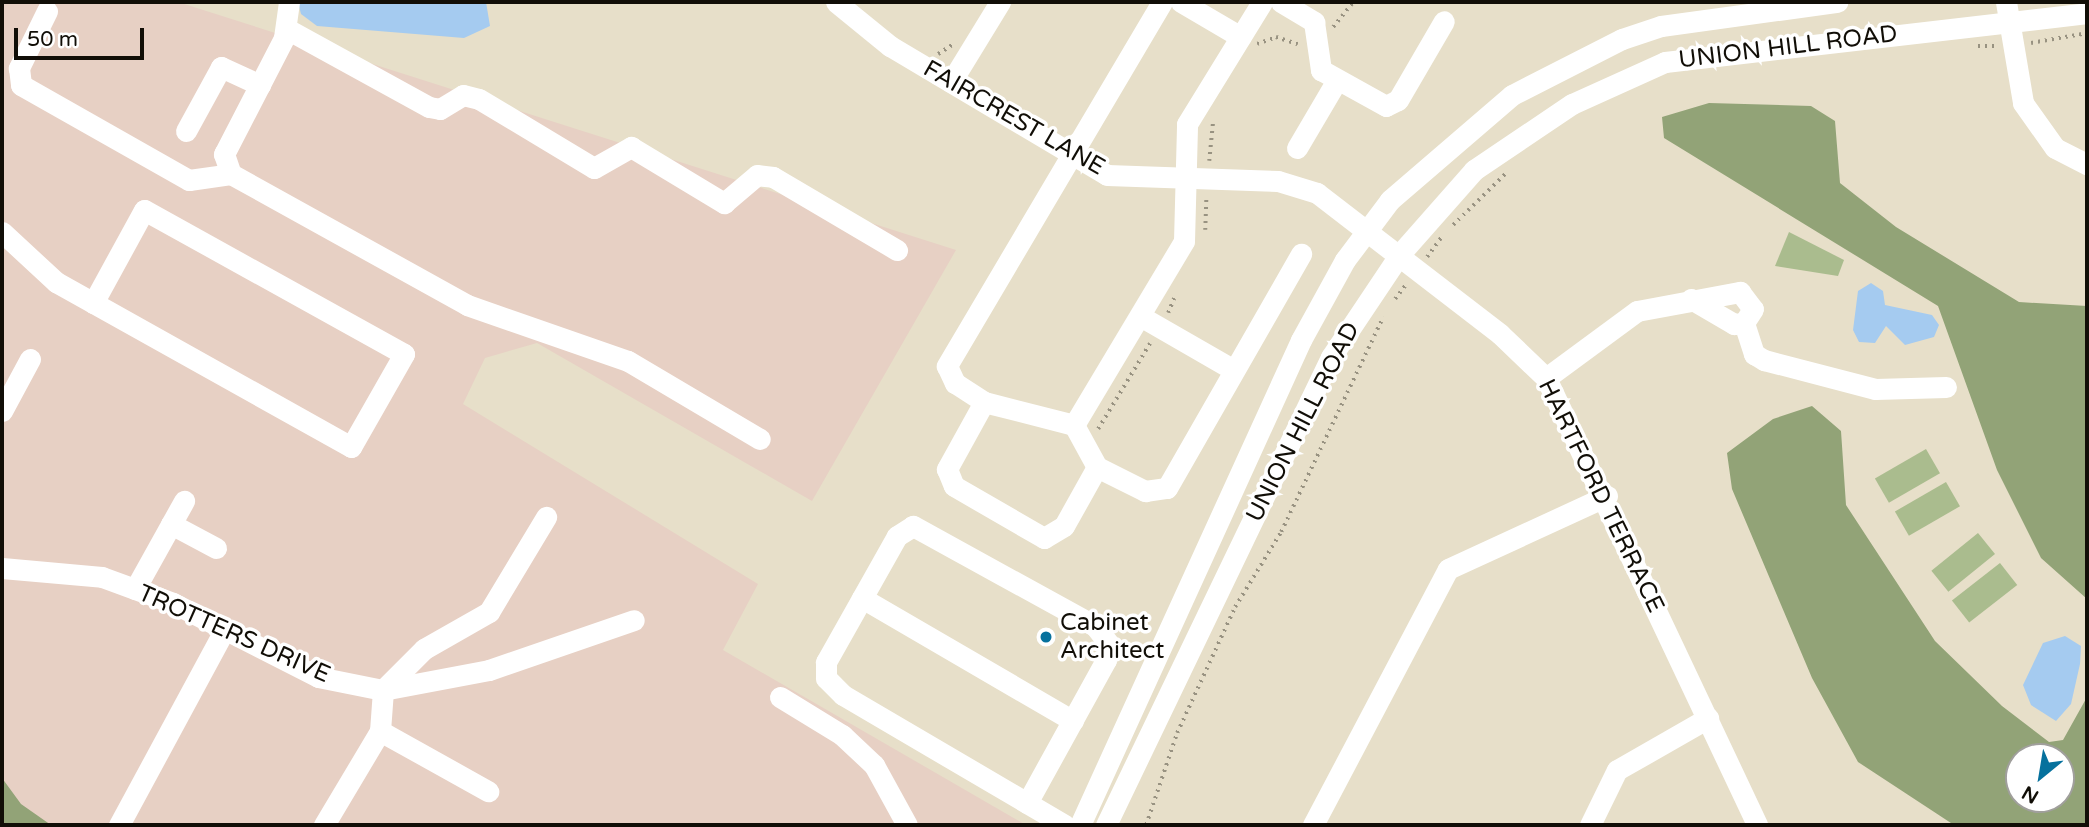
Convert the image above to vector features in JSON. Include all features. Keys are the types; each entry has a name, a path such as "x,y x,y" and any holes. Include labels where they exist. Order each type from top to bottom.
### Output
{"street":[{"path":"231,174 224,154 287,29 289,2"},
{"name":"FAIRCREST LANE","path":"836,2 890,46 1107,175 1298,184 1366,228"},
{"path":"951,82 1000,2"},
{"path":"1162,2 947,366 955,383 985,402 1074,425 1097,467 1145,491 1167,488 1301,254"},
{"path":"1181,2 1241,37"},
{"path":"1074,425 1184,241 1187,124 1262,2"},
{"path":"1281,2 1314,22 1321,71 1386,106 1398,100 1444,20"},
{"name":"UNION HILL ROAD","path":"1080,825 1301,340 1366,228 1471,126 1559,68 1661,26 1837,2"},
{"path":"47,11 19,68 21,85 189,180 231,174 467,305 628,361 760,439"},
{"path":"2008,12 2023,103 2055,148 2087,164"},
{"name":"UNION HILL ROAD","path":"1106,825 1331,357 1400,254 1441,204 1513,139 1665,62 2008,12 2087,13"},
{"path":"287,29 429,107 440,109 463,95 479,99 594,169 631,147 724,203 757,175 773,177 897,250"},
{"path":"186,131 221,67 260,85"},
{"path":"1297,148 1337,80"},
{"path":"2,232 56,282 93,303 351,447 404,354 144,210 93,303"},
{"name":"HARTFORD TERRACE","path":"1366,228 1546,377 1607,496 1757,825"},
{"path":"1546,377 1637,310 1740,292 1753,309 1744,323"},
{"path":"1691,299 1734,324 1744,323"},
{"path":"1140,317 1234,370"},
{"path":"1744,323 1754,354 1764,360 1875,389 1946,387"},
{"path":"2,411 30,359"},
{"path":"985,402 947,469 954,486 965,493 1044,538 1064,526 1097,467"},
{"path":"1314,825 1448,569 1607,496"},
{"path":"135,589 184,501"},
{"path":"324,825 380,731 383,690 424,649 489,612 545,517"},
{"path":"171,524 216,548"},
{"path":"1027,803 1073,722 1109,644 1095,626 969,552 913,526 897,536 826,662 826,678 843,695 1027,803 1065,825"},
{"name":"TROTTERS DRIVE","path":"2,568 102,577 225,629 318,677 383,690"},
{"path":"862,598 1073,722"},
{"path":"383,690 489,670 634,620"},
{"path":"119,825 225,629"},
{"path":"780,697 842,735 874,765 907,825"},
{"path":"1590,825 1617,770 1708,718"},
{"path":"380,731 488,791"}],"path":[{"path":"1966,47 2012,45 2087,33"},
{"path":"1146,825 1177,733 1235,607 1281,532 1386,310 1418,269 1511,167"}],"shaded area":[{"path":"2,2 178,2 956,250 812,501 537,343 485,358 463,404 758,584 723,650 1026,825 2,825"}],"green space":[{"path":"1709,103 1811,106 1835,121 1840,183 1896,227 2019,302 2087,306 2087,599 2041,558 1997,470 1938,306 1664,138 1662,117"},
{"path":"1789,232 1844,260 1838,276 1775,266"},
{"path":"1812,406 1841,431 1846,505 1935,641 2002,706 2049,742 2063,740 2087,697 2087,825 1954,825 1858,762 1812,678 1732,489 1727,453 1773,419"},
{"path":"1926,449 1940,473 1889,503 1875,478"},
{"path":"1946,482 1960,506 1909,536 1895,512"},
{"path":"1978,533 1995,554 1948,592 1931,571"},
{"path":"2000,563 2017,585 1969,623 1952,601"},
{"path":"2,778 21,804 51,825 2,825"}],"water":[{"path":"298,2 486,2 490,26 464,38 317,26 301,14"},
{"path":"1871,283 1883,291 1885,305 1932,315 1939,325 1934,337 1905,345 1886,326 1875,343 1859,342 1853,330 1858,291"},
{"path":"2065,636 2081,646 2080,664 2071,704 2056,721 2031,705 2023,685 2043,643"}],"place":[{"name":"Cabinet Architect","path":"1046,637"}]}
